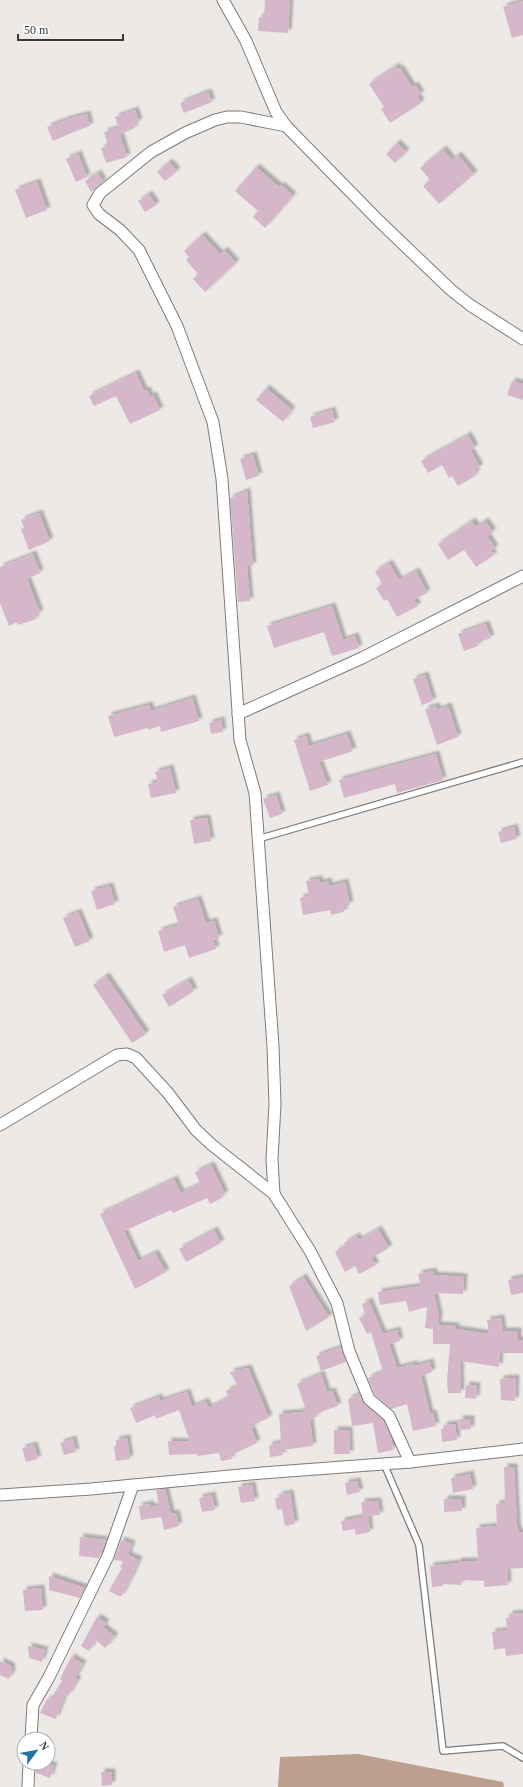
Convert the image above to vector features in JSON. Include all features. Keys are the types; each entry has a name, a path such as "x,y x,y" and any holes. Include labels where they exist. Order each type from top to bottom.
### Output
{"street":[{"path":"223,0 246,41 276,112 286,126 379,221 451,290 470,305 523,339"},
{"path":"274,1194 272,1159 275,1104 273,1046 258,839 254,794 240,740 222,479 213,422 177,326 139,250 120,230 99,214 93,205 100,193 151,152 185,133 215,120 227,117 240,117 286,126"},
{"path":"238,714 411,635 523,576"},
{"path":"0,1125 116,1055 127,1054 136,1058 168,1093 196,1130 212,1145 274,1194 310,1251 337,1303 349,1351 369,1399 389,1416 410,1462"},
{"path":"0,1495 410,1462 523,1449"},
{"path":"31,1731 33,1705 49,1676 108,1556 133,1485"},
{"path":"28,1787 29,1771"}],"lane":[{"path":"258,839 523,762"},
{"path":"384,1464 419,1545 443,1751 503,1746 523,1758"}],"shaded area":[{"path":"358,1754 503,1782 504,1787 278,1787 280,1757"}],"building":[{"path":"265,0 290,0 288,33 258,31 259,17 264,18"},
{"path":"523,1 523,35 512,38 503,7"},
{"path":"396,66 398,70 400,68 412,87 415,85 421,94 417,96 421,103 390,123 381,109 384,107 369,84"},
{"path":"208,92 212,102 184,113 180,103"},
{"path":"135,110 139,122 134,124 135,128 121,134 115,117"},
{"path":"87,114 90,126 53,141 47,127"},
{"path":"118,128 127,157 106,163 101,148 108,146 104,132"},
{"path":"397,143 406,152 395,163 386,154"},
{"path":"443,149 452,160 458,155 474,174 439,204 423,186 430,180 420,168"},
{"path":"78,154 87,177 76,182 66,159"},
{"path":"169,162 177,171 165,181 157,172"},
{"path":"256,167 279,187 281,185 293,196 265,228 253,217 258,211 235,191"},
{"path":"98,173 103,182 91,192 85,181"},
{"path":"37,182 47,210 26,218 15,190"},
{"path":"149,194 156,205 145,212 138,201"},
{"path":"202,235 220,254 224,250 236,263 205,292 193,279 198,274 186,260 189,257 184,251"},
{"path":"136,373 144,391 147,390 150,397 153,395 160,410 130,424 116,396 94,406 89,396"},
{"path":"512,381 523,384 523,400 507,395"},
{"path":"266,388 292,410 283,422 256,400"},
{"path":"332,410 335,422 313,428 310,417"},
{"path":"468,435 475,448 470,450 480,467 475,470 477,473 474,474 475,476 458,486 452,476 449,478 442,465 428,473 421,461"},
{"path":"253,455 259,476 246,480 240,459"},
{"path":"247,491 253,566 247,566 250,601 238,602 230,498"},
{"path":"39,513 50,541 29,550 21,529 24,528 21,520"},
{"path":"472,521 476,527 485,521 493,532 487,536 495,548 491,551 494,555 476,567 464,550 448,560 438,544"},
{"path":"33,554 40,573 27,579 40,613 35,615 36,619 18,625 17,622 9,626 0,603 0,567"},
{"path":"389,563 399,580 416,571 427,593 414,600 418,606 397,617 387,599 384,601 376,588 382,584 375,571"},
{"path":"332,606 343,640 355,636 359,648 332,656 324,632 274,648 267,626"},
{"path":"486,624 491,638 477,643 478,646 464,651 458,634"},
{"path":"425,675 433,701 422,705 413,679"},
{"path":"192,698 199,721 161,732 160,726 114,737 108,716 149,705 151,711"},
{"path":"436,706 437,710 448,706 458,737 437,745 425,709"},
{"path":"221,720 223,732 211,734 209,723"},
{"path":"347,734 353,751 319,762 328,785 310,791 294,740 306,736 309,746"},
{"path":"436,754 443,780 397,793 395,784 344,798 339,780"},
{"path":"170,768 176,793 151,798 148,784 158,782 155,772"},
{"path":"276,795 282,814 270,818 263,799"},
{"path":"207,818 211,841 194,844 190,820"},
{"path":"514,827 517,839 501,843 498,832"},
{"path":"319,879 320,883 328,881 329,886 345,882 350,905 343,907 344,912 331,915 330,910 303,915 300,898 309,896 306,881"},
{"path":"110,886 115,904 97,910 91,891"},
{"path":"198,899 206,923 214,921 219,938 213,940 216,949 189,958 185,945 164,952 158,931 179,925 173,907"},
{"path":"78,912 90,941 75,947 63,918"},
{"path":"106,976 146,1034 132,1043 93,985"},
{"path":"188,980 194,991 169,1007 162,995"},
{"path":"211,1165 225,1194 221,1196 222,1198 210,1204 207,1198 173,1213 171,1210 124,1231 138,1261 155,1253 166,1272 135,1289 100,1214 174,1179 181,1193 200,1184 195,1172"},
{"path":"378,1229 389,1248 371,1258 376,1265 359,1274 355,1266 345,1272 335,1252 345,1246 344,1243 356,1236 359,1240"},
{"path":"214,1230 221,1243 186,1262 179,1249"},
{"path":"433,1271 434,1275 464,1277 463,1294 434,1293 439,1316 438,1325 456,1326 456,1329 489,1334 487,1320 501,1318 503,1331 518,1331 518,1340 523,1341 523,1353 500,1353 499,1367 460,1361 461,1393 448,1393 447,1380 450,1344 433,1344 433,1329 425,1328 427,1307 409,1312 406,1301 380,1305 378,1292 421,1286 418,1274"},
{"path":"303,1277 329,1317 306,1331 289,1286"},
{"path":"523,1277 523,1293 511,1295 508,1280"},
{"path":"369,1301 383,1334 397,1330 400,1341 389,1344 397,1368 430,1362 432,1372 421,1376 430,1414 433,1413 436,1426 413,1431 407,1404 391,1409 375,1395 368,1378 383,1372 371,1332 367,1334 359,1318 365,1315 362,1304"},
{"path":"341,1347 346,1362 321,1371 316,1356"},
{"path":"248,1368 269,1418 254,1424 255,1426 251,1428 257,1443 231,1455 232,1459 221,1461 219,1453 197,1456 197,1454 169,1455 168,1441 190,1442 179,1410 155,1419 156,1415 136,1423 130,1408 159,1397 160,1401 187,1392 192,1407 205,1401 209,1408 229,1397 226,1391 238,1386 230,1372"},
{"path":"321,1374 327,1392 332,1391 338,1406 317,1413 318,1416 310,1419 313,1446 282,1450 283,1455 270,1457 269,1445 281,1443 279,1414 304,1412 302,1408 305,1407 297,1384"},
{"path":"516,1378 515,1401 501,1400 500,1379"},
{"path":"466,1385 477,1386 476,1399 465,1398"},
{"path":"359,1394 364,1404 383,1420 391,1436 393,1450 378,1453 373,1423 352,1426 348,1399"},
{"path":"459,1419 471,1419 471,1429 460,1430"},
{"path":"455,1424 457,1440 442,1442 441,1429 443,1429 444,1425"},
{"path":"334,1430 349,1430 350,1454 334,1454"},
{"path":"127,1438 130,1459 116,1461 114,1446 116,1446 116,1440"},
{"path":"73,1439 76,1452 64,1455 60,1443"},
{"path":"34,1445 38,1459 26,1462 22,1448"},
{"path":"504,1467 514,1467 517,1526 519,1533 523,1532 523,1568 507,1569 508,1585 484,1587 484,1581 462,1580 461,1585 443,1584 443,1586 432,1587 430,1566 458,1563 458,1561 478,1561 476,1528 497,1526 496,1504 505,1503"},
{"path":"470,1474 473,1489 453,1493 451,1478"},
{"path":"357,1481 360,1492 347,1495 345,1483"},
{"path":"252,1485 255,1501 241,1503 238,1487"},
{"path":"165,1489 171,1514 176,1513 179,1526 164,1530 161,1517 141,1520 139,1506 150,1504 151,1507 159,1506 156,1490"},
{"path":"290,1493 295,1524 285,1526 282,1509 277,1510 275,1498 280,1497 279,1495"},
{"path":"212,1495 215,1510 202,1512 199,1498"},
{"path":"444,1499 462,1499 462,1511 444,1512"},
{"path":"378,1501 380,1515 368,1516 370,1532 356,1535 355,1529 343,1531 341,1521 363,1517 361,1502"},
{"path":"80,1537 106,1540 99,1558 79,1556"},
{"path":"121,1540 132,1544 128,1555 139,1560 121,1597 109,1591 122,1568 120,1567 123,1561 114,1560"},
{"path":"49,1576 85,1588 80,1598 49,1590"},
{"path":"41,1588 43,1610 25,1611 23,1590"},
{"path":"523,1613 523,1654 506,1656 505,1648 494,1650 492,1632 507,1630 506,1618 509,1618 509,1614"},
{"path":"97,1617 106,1623 103,1627 115,1637 105,1648 96,1640 89,1651 81,1646"},
{"path":"28,1646 45,1650 42,1662 29,1658"},
{"path":"71,1657 83,1664 75,1678 78,1680 68,1696 65,1694 56,1719 40,1713 47,1699 50,1700 62,1681 60,1679"},
{"path":"0,1661 11,1666 12,1672 9,1679 0,1675"},
{"path":"36,1771 52,1771 50,1778 36,1773"},
{"path":"101,1772 112,1772 112,1785 102,1786"}]}
